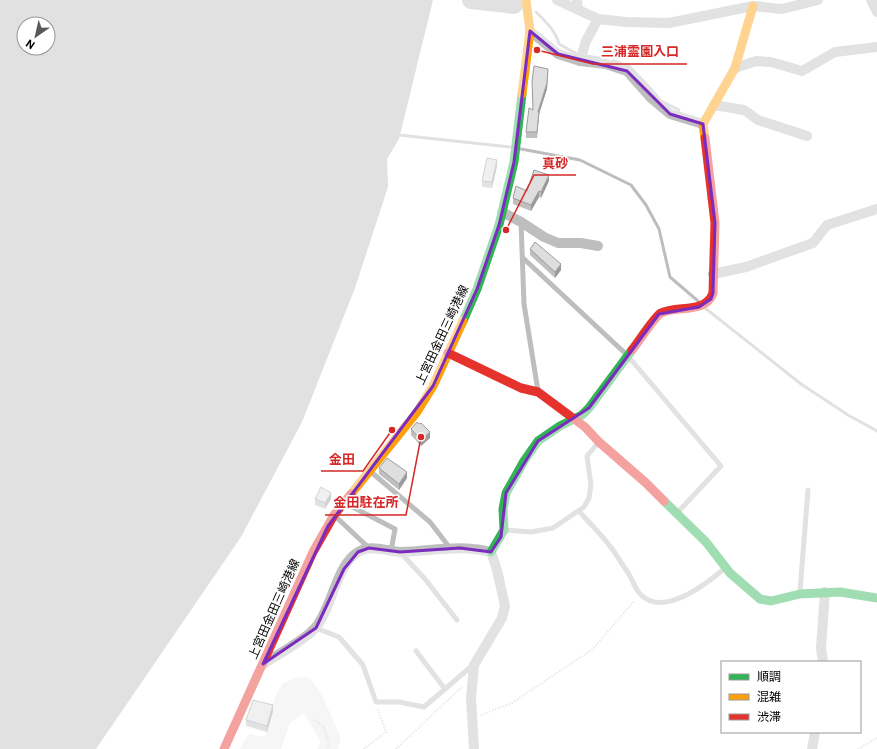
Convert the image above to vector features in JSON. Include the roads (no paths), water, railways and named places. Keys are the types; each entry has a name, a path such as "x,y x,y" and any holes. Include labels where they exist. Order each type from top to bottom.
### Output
{"street":[{"name":"上宮田金田三崎港線","path":"224,749 313,552 334,515 417,412 433,386 477,290 502,212 515,155 530,31 526,0"},
{"path":"557,0 578,5 598,19 626,22 669,23 753,6 782,9 818,0"},
{"path":"871,0 877,12"},
{"path":"490,552 501,538 504,530 503,509 506,493 524,461 538,441 548,433 582,415 589,408 659,314 672,309 699,307 711,300 713,293 715,223 703,124 735,68 753,6"},
{"path":"580,61 586,42 598,19"},
{"path":"530,31 558,54 580,61 606,64 628,71 651,98 670,114 703,124"},
{"path":"735,68 756,61 771,62 802,71 835,52 877,47"},
{"path":"714,105 744,110 758,120 807,136"},
{"path":"713,274 746,267 813,243 827,225 877,209"},
{"path":"502,212 544,237 558,243 581,242 598,246"},
{"path":"448,353 521,388 538,392 572,419 585,427 599,442 646,483 706,542 726,568 760,599 771,601 800,594 825,592 840,592 877,598"},
{"path":"263,664 316,628 327,608 344,568 350,559 358,552 369,548 378,548 396,552 473,549 490,552"},
{"path":"474,749 471,698 474,665 500,623 504,612 504,599 497,570 490,552"},
{"path":"822,661 821,648 825,592"},
{"path":"812,749 815,733"}],"lane":[{"path":"521,222 524,304 538,392"},
{"path":"523,258 627,355 721,466 676,514"},
{"path":"504,530 532,532 553,528 584,507 589,498 591,485 587,456 599,442"},
{"path":"370,471 430,522 451,549"},
{"path":"800,594 808,490"},
{"path":"344,502 395,529 396,552 425,580 457,620"},
{"path":"579,511 612,550 640,594 650,600 663,603 674,600 703,585 726,568"},
{"path":"334,515 369,548"},
{"path":"316,628 339,637 363,665 376,702 399,702 424,707 474,665"},
{"path":"416,651 445,689"}],"waterway":[{"path":"471,0 514,5"},
{"path":"536,12 553,31 559,44 577,54"},
{"path":"586,56 599,58"},
{"path":"613,61 629,66 661,101 679,110"},
{"path":"399,135 511,147"},
{"path":"521,149 580,160 631,185 646,205 659,229 670,277 698,301"},
{"path":"705,308 801,384 848,415 877,431"}],"place":[{"name":"三浦霊園入口","path":"537,50"},
{"name":"真砂","path":"506,230"},
{"name":"金田","path":"392,430"},
{"name":"金田駐在所","path":"421,437"}]}
